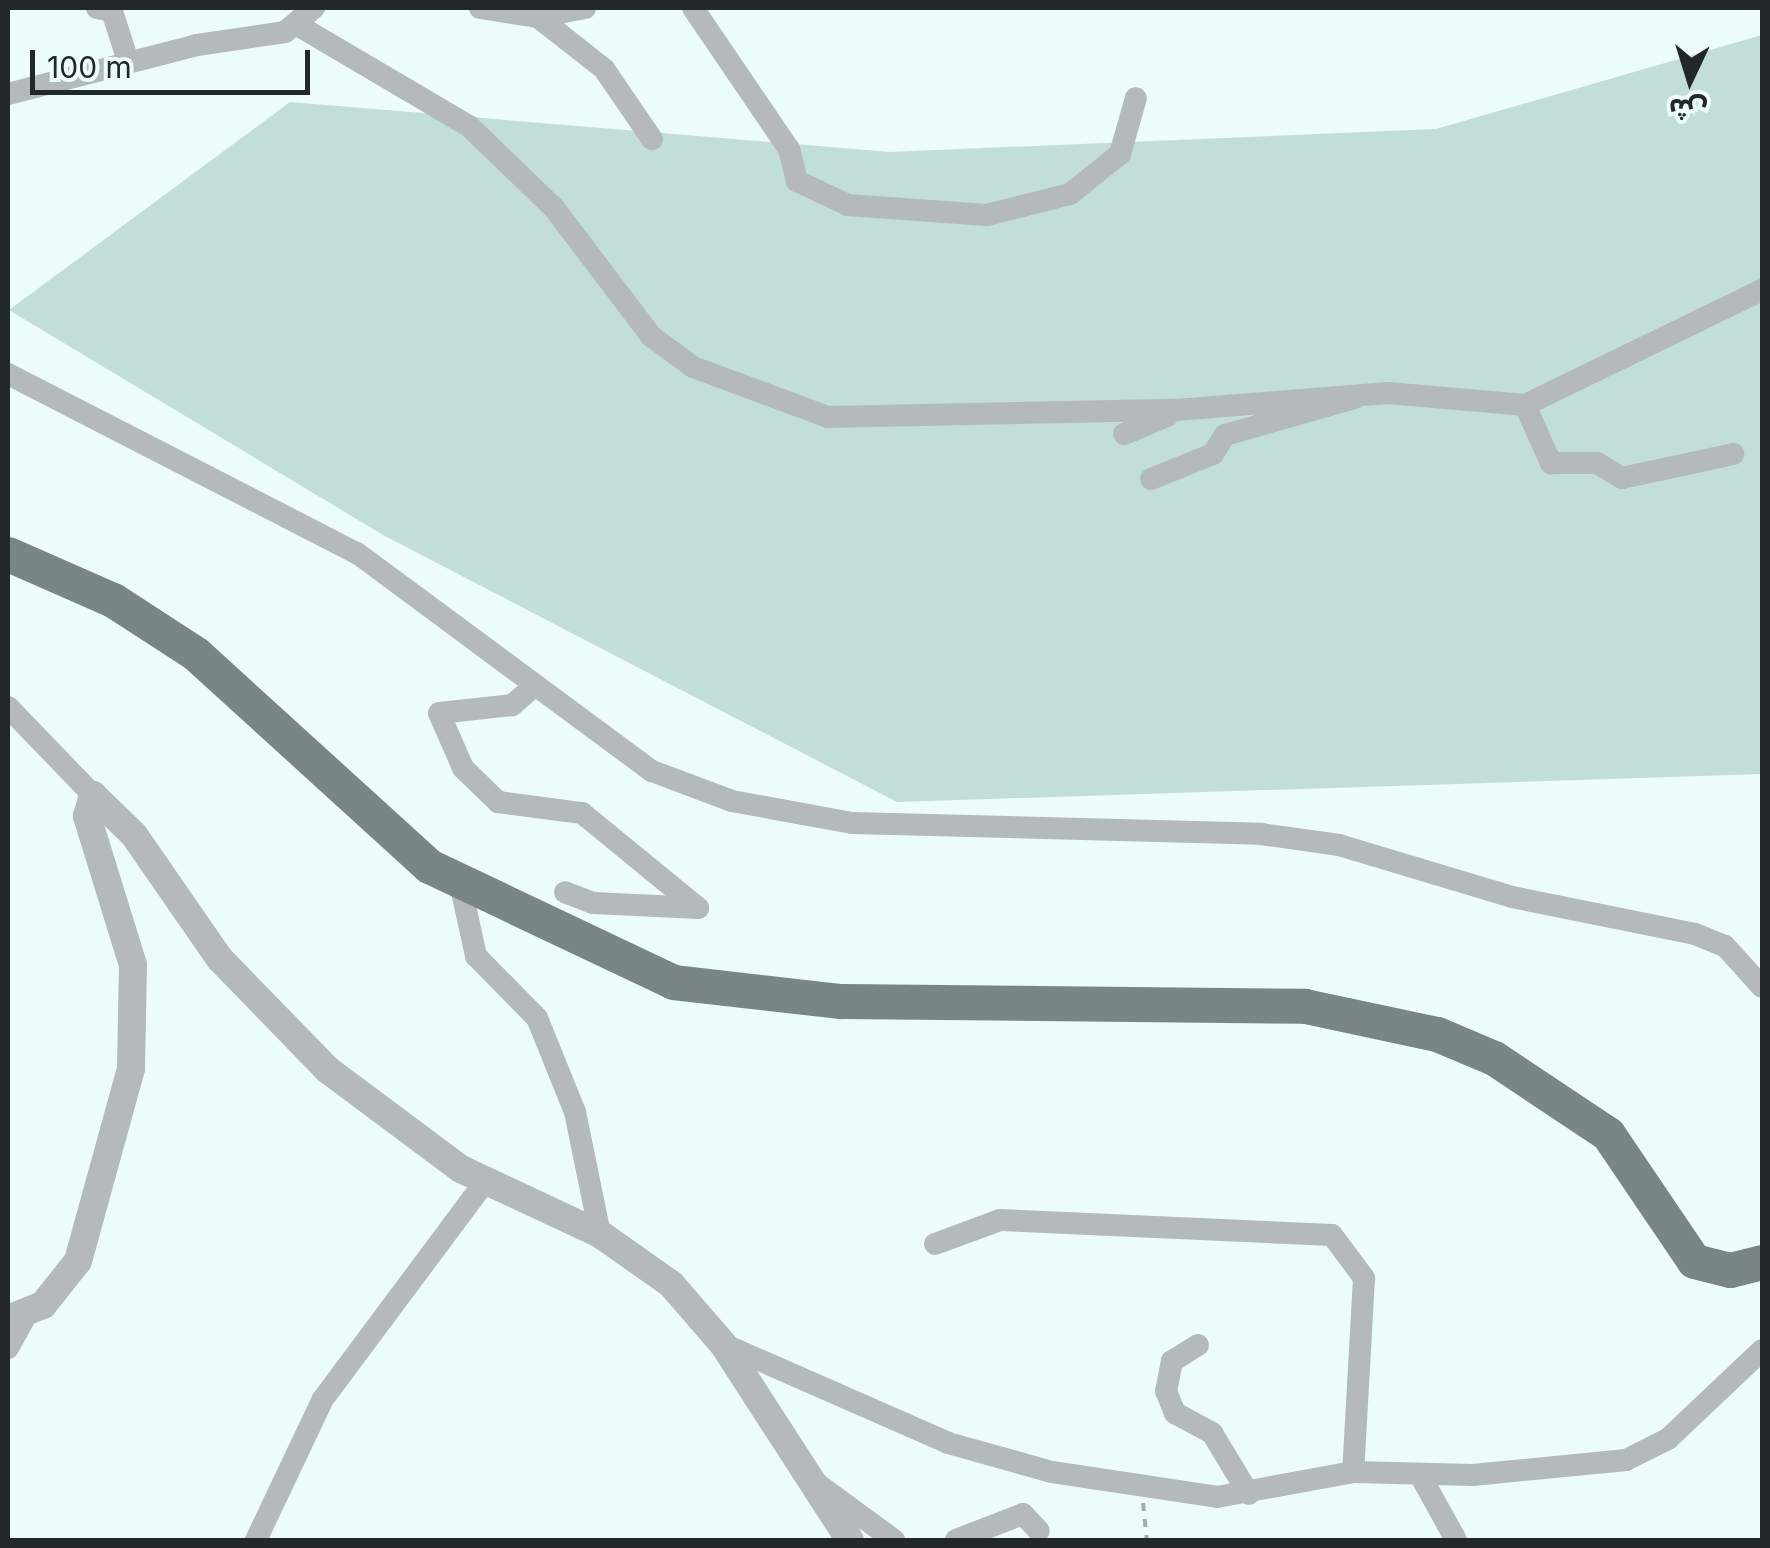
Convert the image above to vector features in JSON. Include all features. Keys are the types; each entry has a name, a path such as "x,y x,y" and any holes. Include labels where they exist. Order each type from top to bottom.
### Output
{"main road":[{"path":"8,554 113,600 196,654 380,828 460,883 647,972 708,989 841,1001 1305,1006 1437,1034 1528,1078 1608,1134 1694,1261 1730,1270 1762,1262"}],"street":[{"path":"97,8 112,11 128,61"},
{"path":"8,94 128,61 299,26 314,8"},
{"path":"480,8 538,17 585,8"},
{"path":"694,8 788,149 796,182 848,205 987,215 1070,194 1120,154 1136,98"},
{"path":"538,17 604,69 652,139"},
{"path":"299,26 398,90 452,111 554,208 651,336 693,367 781,406 892,420 1184,409 1388,393 1525,405 1762,290"},
{"path":"8,374 357,553 533,687 652,771 732,801 852,823 1246,834 1339,846 1512,897 1695,934 1724,946 1762,987"},
{"path":"1150,479 1213,454 1225,435 1388,393"},
{"path":"1525,405 1551,463 1597,463 1622,478 1733,454"},
{"path":"1124,434 1184,409"},
{"path":"533,687 512,705 439,713 463,768 498,802 582,812 698,908 593,903 565,892"},
{"path":"8,707 93,795 297,1041 402,1128 486,1180 600,1234 648,1264 723,1344 850,1540"},
{"path":"8,1348 17,1317 78,1261 132,1068 133,965 87,816 93,795"},
{"path":"460,883 476,956 537,1018 575,1112 600,1234"},
{"path":"256,1540 323,1399 486,1180"},
{"path":"935,1244 1000,1220 1332,1235 1364,1278 1352,1472"},
{"path":"723,1344 948,1443 1144,1489 1249,1494 1352,1472 1420,1476 1626,1460 1668,1439 1762,1350"},
{"path":"1198,1345 1172,1361 1166,1392 1175,1413 1212,1433 1249,1494"},
{"path":"805,1475 894,1540"},
{"path":"1420,1476 1456,1540"},
{"path":"956,1540 1023,1514 1039,1530"}],"path":[{"path":"1144,1489 1147,1540"}],"green space":[{"path":"1762,35 1762,774 897,802 383,535 9,310 290,102 890,152 1436,129"}]}
